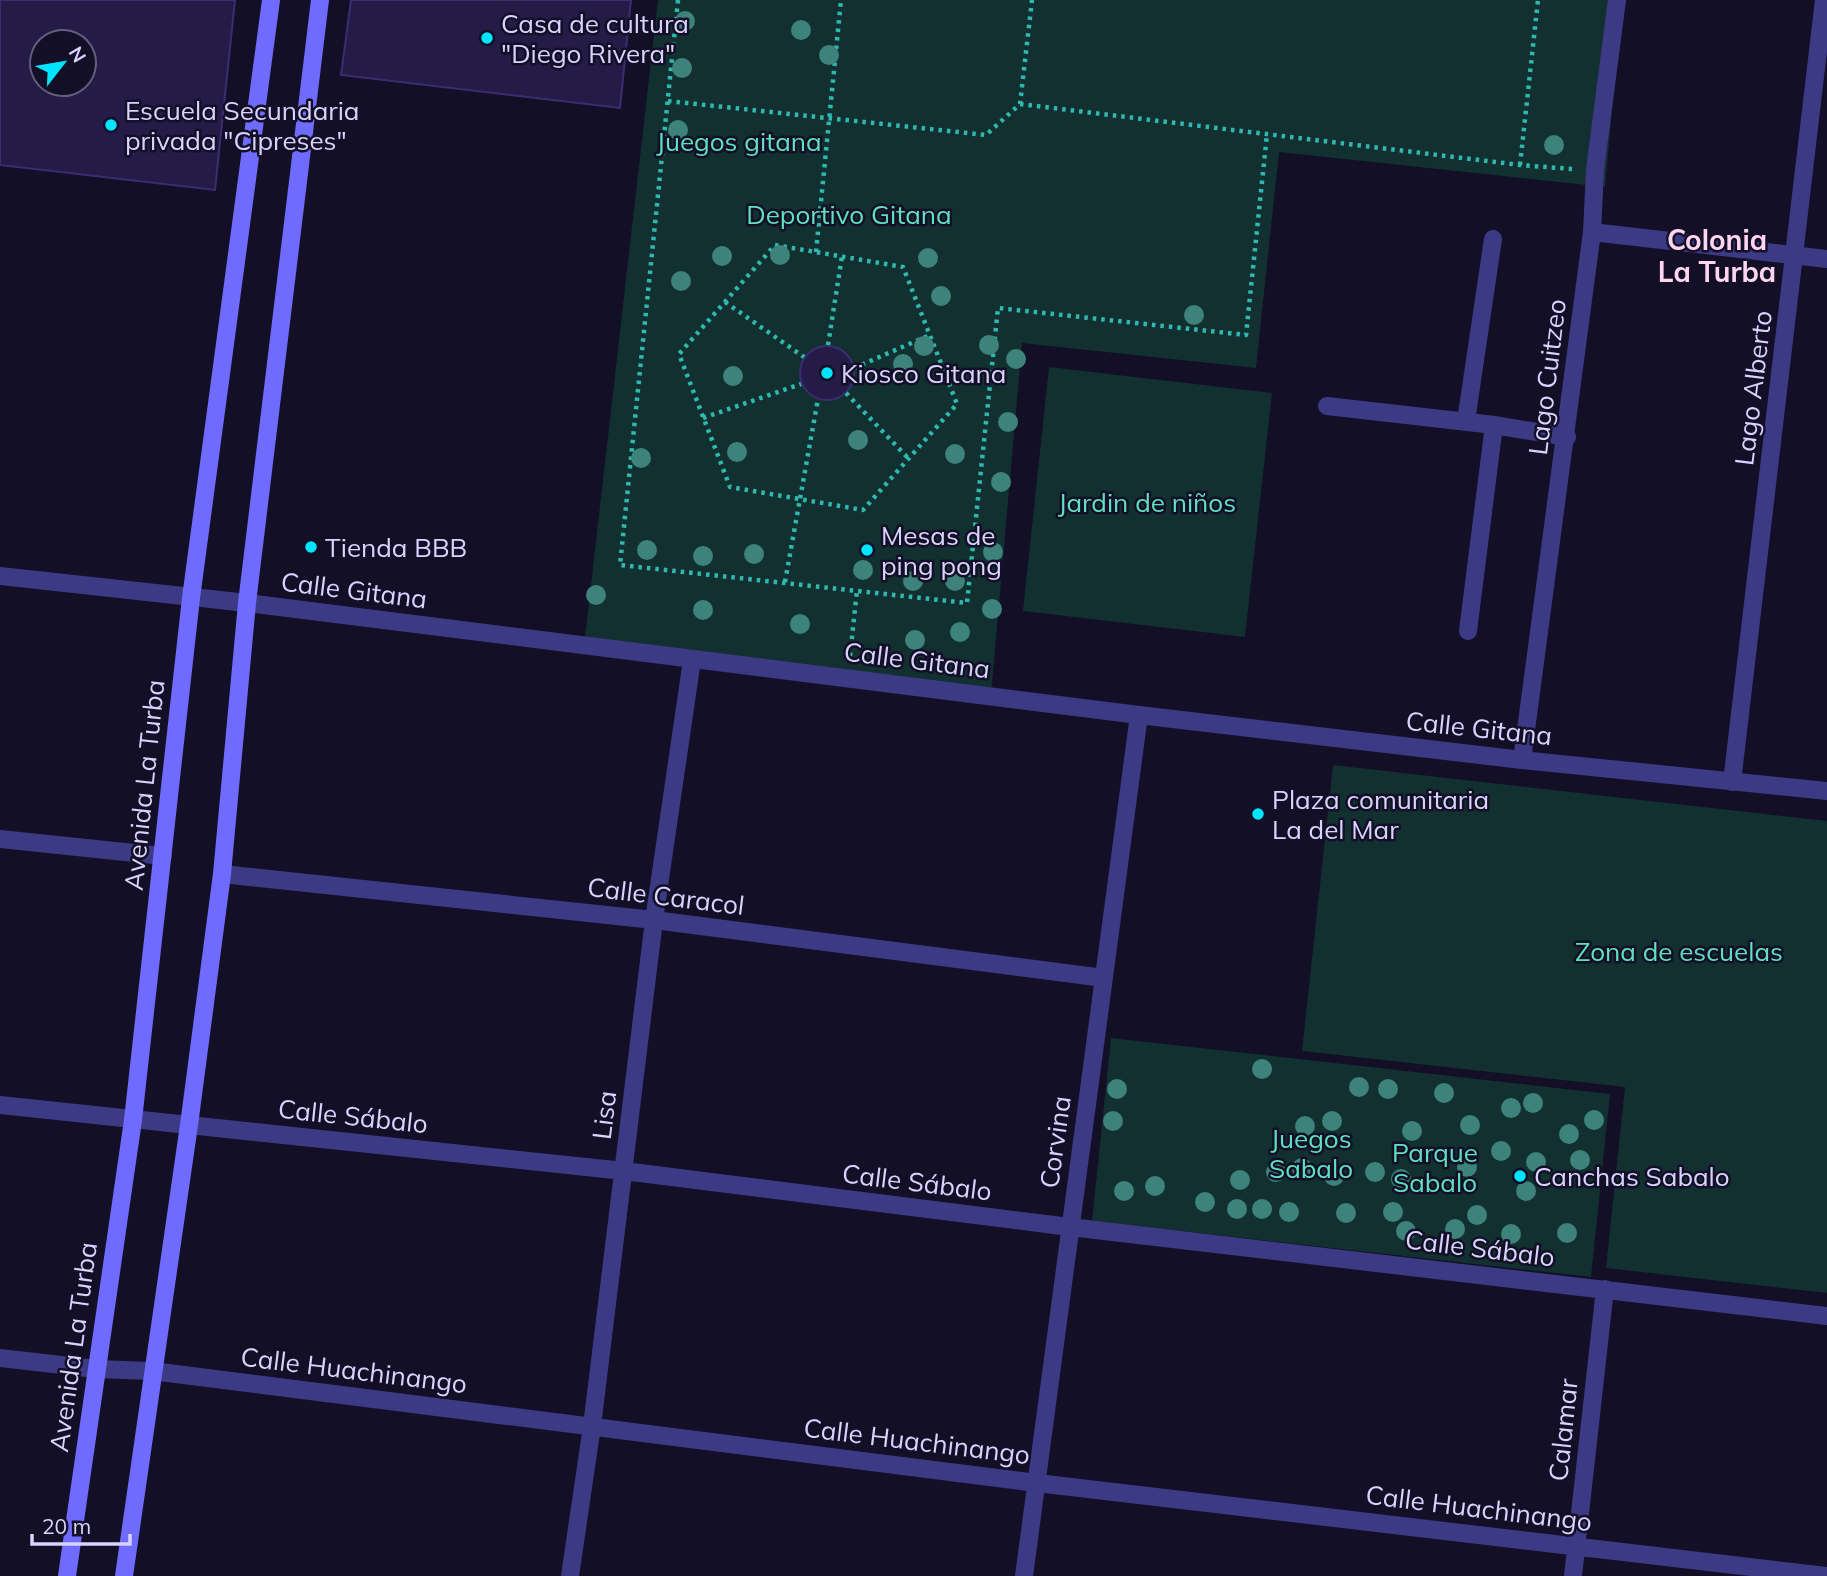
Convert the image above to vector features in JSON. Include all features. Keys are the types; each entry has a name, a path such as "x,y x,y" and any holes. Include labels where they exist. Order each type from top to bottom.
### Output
{"main road":[{"name":"Avenida La Turba","path":"67,1576 133,1120 191,597 271,0"},
{"path":"124,1576 222,874 247,603 320,0"}],"street":[{"name":"Lago Cuitzeo","path":"1522,760 1567,437 1592,232 1595,170 1617,0"},
{"name":"Lago Alberto","path":"1732,782 1825,0"},
{"path":"1592,232 1827,259"},
{"path":"1466,421 1493,239"},
{"path":"1327,406 1466,421 1567,437"},
{"path":"1468,631 1494,425"},
{"name":"Calle Gitana","path":"0,576 247,603 1139,715 1522,760 1827,791"},
{"name":"Lisa","path":"570,1576 592,1426 654,920 692,660"},
{"name":"Corvina","path":"1024,1576 1139,715"},
{"path":"0,839 163,856"},
{"name":"Calle Caracol","path":"222,874 654,920 1104,978"},
{"name":"Calle Sábalo","path":"0,1105 624,1171 1070,1227 1827,1316"},
{"name":"Calamar","path":"1573,1576 1605,1289"},
{"name":"Calle Huachinango","path":"0,1358 96,1369 152,1371 1037,1483 1827,1576"}],"path":[{"path":"678,0 620,565 967,603 998,308 1246,335 1267,134"},
{"path":"816,252 841,0"},
{"path":"668,101 986,135 1020,104 1032,0"},
{"path":"1520,165 1538,0"},
{"path":"1020,104 1520,165 1595,170"},
{"path":"775,245 842,257 903,267 957,404 863,510 730,487 679,354 775,245"},
{"path":"828,345 842,257"},
{"path":"724,302 804,357"},
{"path":"854,368 930,335"},
{"path":"703,418 801,384"},
{"path":"846,393 908,458"},
{"path":"785,582 818,399"},
{"path":"848,678 857,590"}],"green space":[{"name":"Deportivo Gitana","path":"658,0 1622,0 1605,187 1279,152 1256,368 1022,343 991,694 584,646"},
{"name":"Jardin de niños","path":"1049,367 1272,393 1245,637 1023,611"},
{"name":"Zona de escuelas","path":"1333,765 1827,821 1827,1293 1606,1268 1625,1087 1302,1051"},
{"name":"Parque Sabalo","path":"1111,1038 1610,1094 1591,1277 1092,1221"}],"building":[{"name":"Escuela Secundaria privada \"Cipreses\"","path":"0,0 235,0 215,190 0,165"},
{"name":"Casa de cultura \"Diego Rivera\"","path":"351,0 631,0 620,108 341,75"},
{"name":"Kiosco Gitana","path":"832,346 842,350 850,358 854,373 850,388 842,396 822,400 812,396 804,388 800,368 804,358 812,350"}],"place":[{"name":"Casa de cultura \"Diego Rivera\"","path":"487,38"},
{"name":"Escuela Secundaria privada \"Cipreses\"","path":"111,125"},
{"name":"Kiosco Gitana","path":"827,373"},
{"name":"Tienda BBB","path":"311,547"},
{"name":"Mesas de ping pong","path":"867,550"},
{"name":"Plaza comunitaria La del Mar","path":"1258,814"},
{"name":"Canchas Sabalo","path":"1520,1176"}],"district":[{"name":"Colonia La Turba","path":"1717,255"}],"park label":[{"name":"Juegos gitana","path":"739,141"},
{"name":"Juegos Sabalo","path":"1311,1153"}]}
